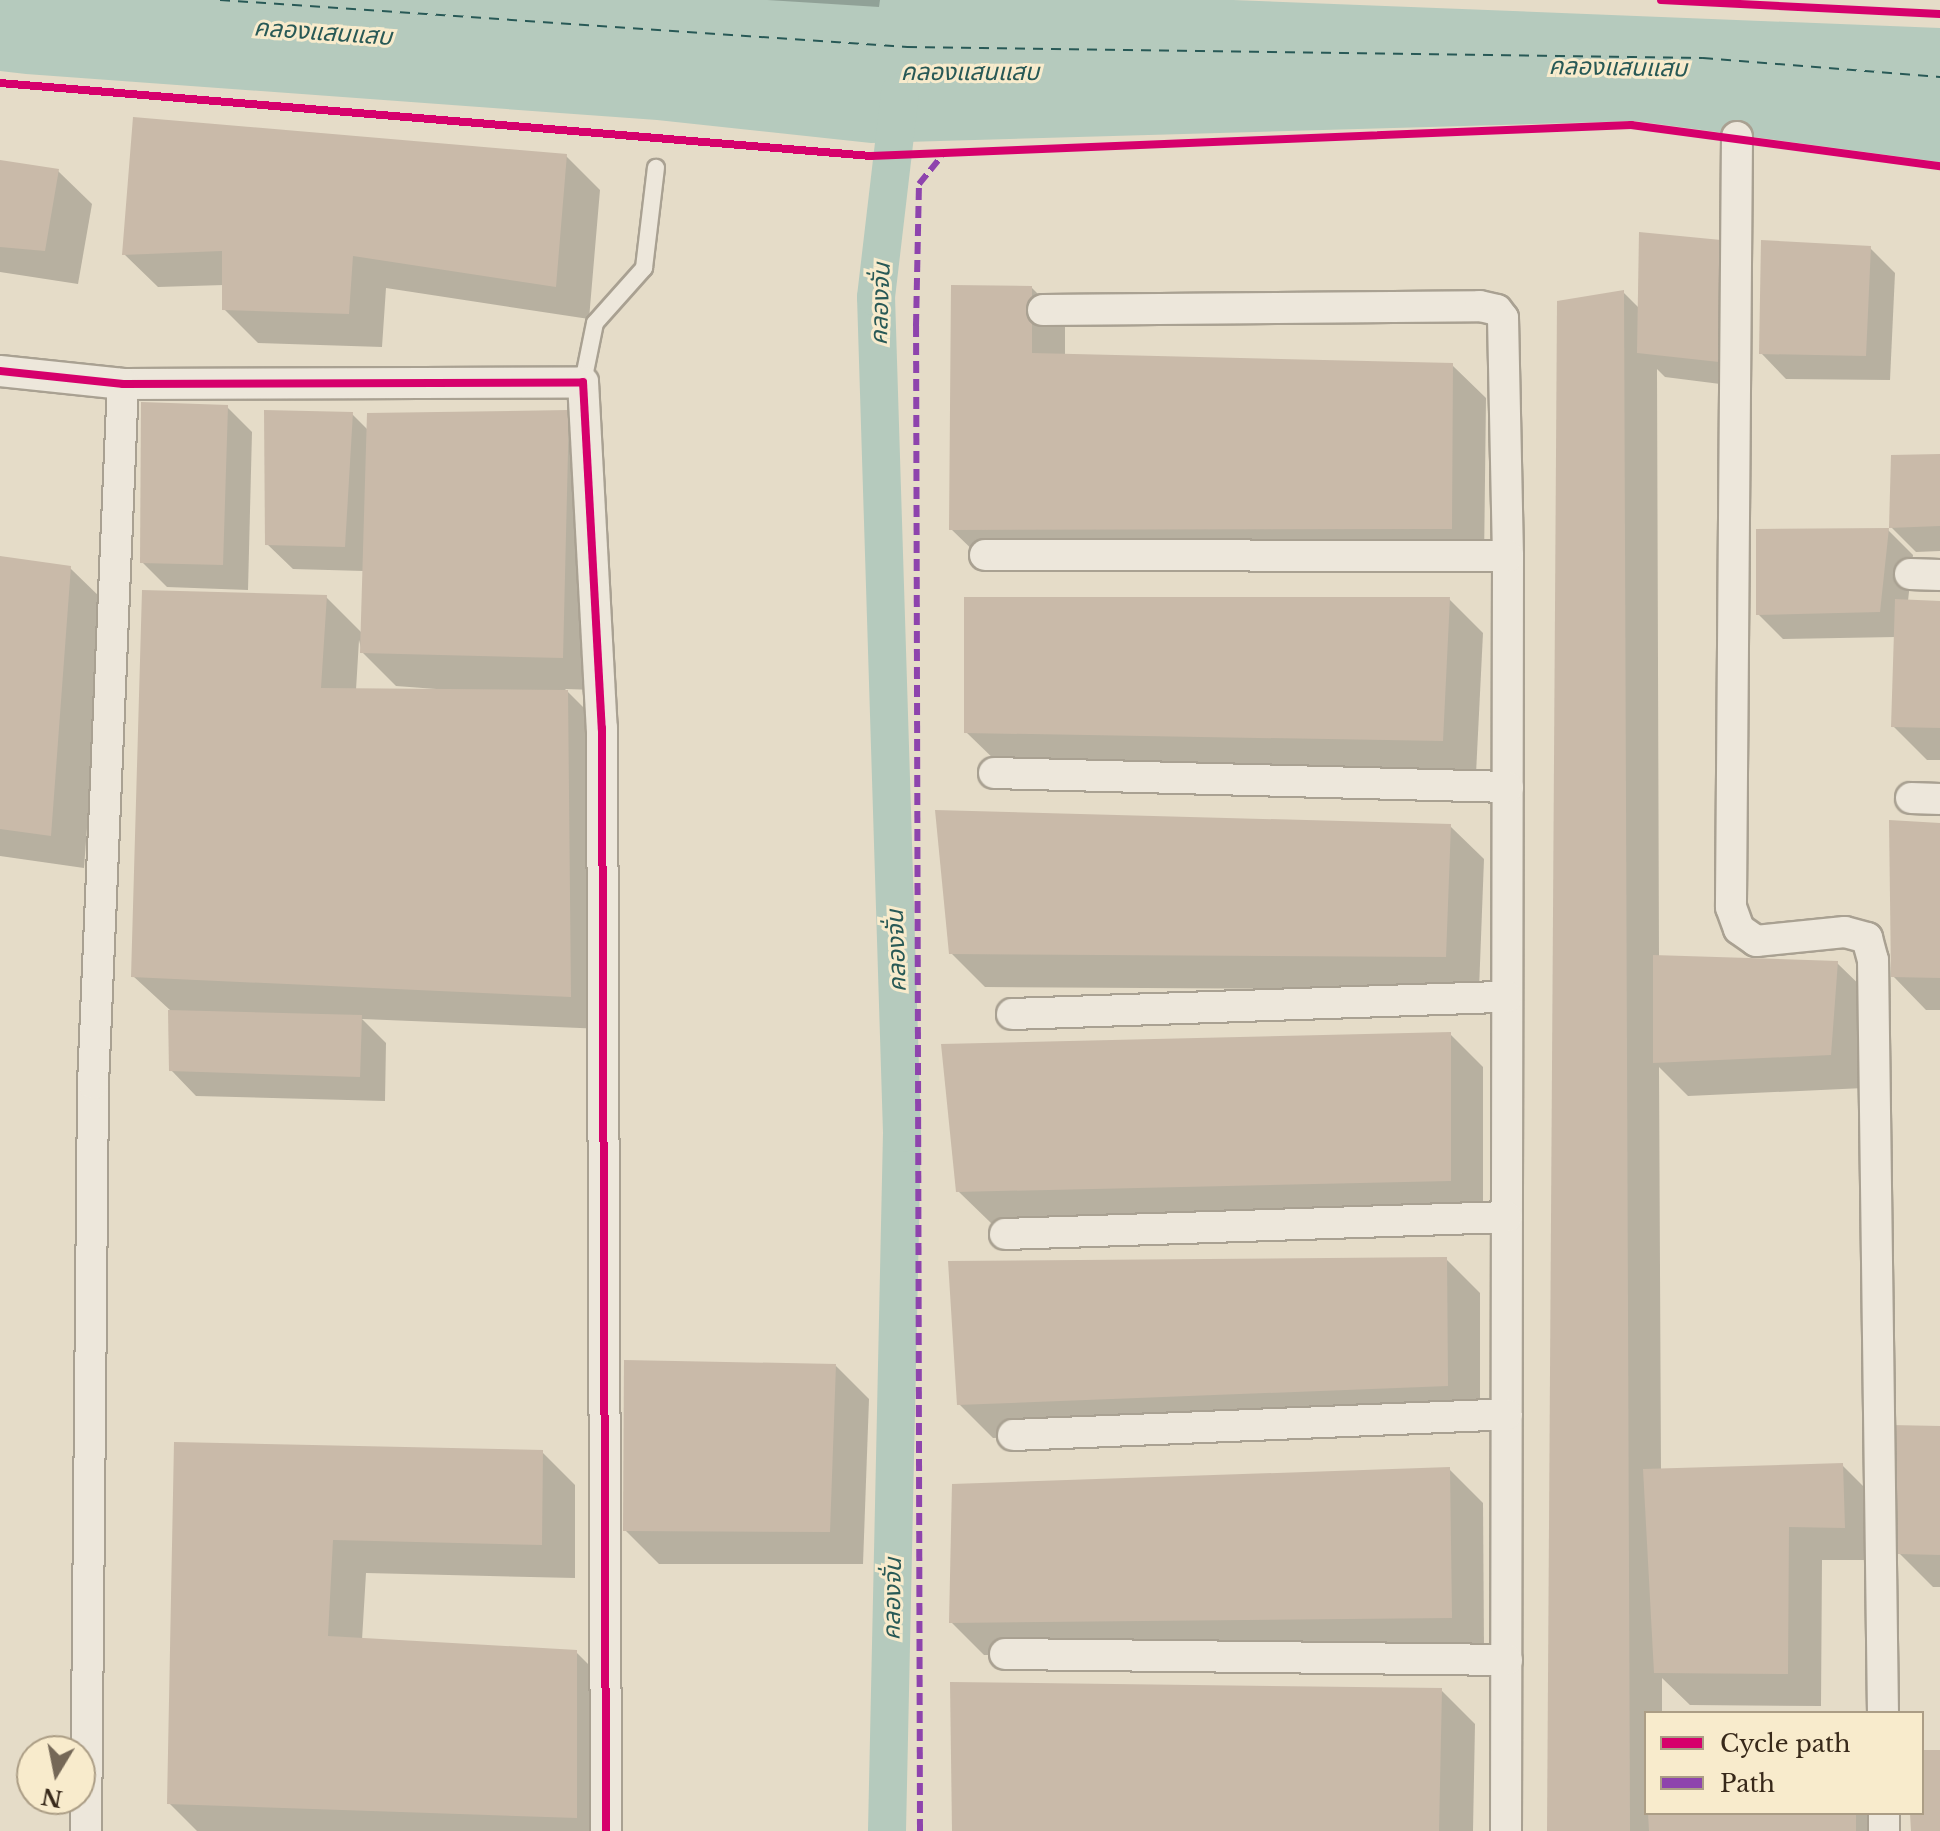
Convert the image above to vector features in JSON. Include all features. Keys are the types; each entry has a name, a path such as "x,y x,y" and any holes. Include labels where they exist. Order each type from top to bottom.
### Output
{"street":[{"path":"1737,137 1731,907 1739,929 1756,941 1845,932 1867,938 1873,960 1883,1711"},
{"path":"1043,310 1480,306 1497,310 1505,327 1508,556 1506,1831"},
{"path":"0,371 123,384 583,382 602,728 606,1831"},
{"path":"86,1831 93,1084 123,384"},
{"path":"985,555 1508,556"},
{"path":"994,773 1508,787"},
{"path":"1012,1014 1507,997"},
{"path":"1005,1234 1507,1217"},
{"path":"1013,1435 1507,1414"},
{"path":"1005,1654 1507,1660"}],"lane":[{"path":"583,382 595,323 644,268 656,168"}],"water":[{"name":"คลองแสนแสบ","path":"0,0 1233,0 1940,28 1940,162 1635,121 871,143 657,120 26,74 0,71"}],"building":[{"path":"133,117 567,154 556,287 353,256 349,314 222,310 222,251 122,255"},
{"path":"0,160 59,169 45,251 0,247"},
{"path":"1639,232 1721,240 1719,362 1637,353"},
{"path":"1761,240 1871,246 1866,356 1759,354"},
{"path":"951,285 1032,286 1032,353 1453,363 1452,529 949,530"},
{"path":"1624,290 1630,1831 1547,1831 1557,301"},
{"path":"141,402 228,405 223,565 140,563"},
{"path":"264,410 353,412 345,547 265,545"},
{"path":"569,410 563,658 360,653 367,413"},
{"path":"1940,454 1940,526 1889,528 1891,455"},
{"path":"1889,528 1880,612 1756,615 1756,529"},
{"path":"0,556 71,566 51,836 0,829"},
{"path":"142,590 327,595 321,688 568,690 571,997 131,977"},
{"path":"964,597 1450,597 1443,741 964,733"},
{"path":"1895,599 1940,601 1940,728 1891,727"},
{"path":"935,810 1451,824 1446,957 949,954"},
{"path":"1889,820 1940,823 1940,978 1891,977"},
{"path":"1653,955 1838,961 1831,1055 1653,1063"},
{"path":"168,1010 362,1015 360,1077 169,1071"},
{"path":"1451,1032 1451,1181 956,1192 941,1044"},
{"path":"1447,1257 1448,1386 957,1405 948,1261"},
{"path":"624,1360 836,1364 830,1532 623,1531"},
{"path":"1891,1425 1940,1426 1940,1555 1898,1554"},
{"path":"174,1442 543,1450 542,1545 333,1540 328,1636 577,1650 577,1818 167,1804"},
{"path":"1843,1463 1845,1528 1789,1527 1788,1674 1654,1673 1643,1469"},
{"path":"1450,1467 1452,1618 949,1623 952,1484"},
{"path":"950,1682 1442,1688 1439,1831 952,1831"},
{"path":"1924,1750 1940,1750 1940,1831 1911,1831 1910,1815 1924,1815"},
{"path":"1648,1815 1856,1815 1856,1831 1649,1831"}],"waterway":[{"name":"คลองจั่น","path":"887,1831 902,1133 876,297 900,92"}],"ferry route":[{"path":"220,0 907,47 1703,58 1940,77"}],"marked path":[{"path":"920,1831 916,326 919,184 942,156"}],"cycle path":[{"path":"1661,0 1940,14"},
{"path":"0,83 871,156 1631,125 1940,166"},
{"path":"0,371 123,384 583,382 602,728 606,1831"}]}
